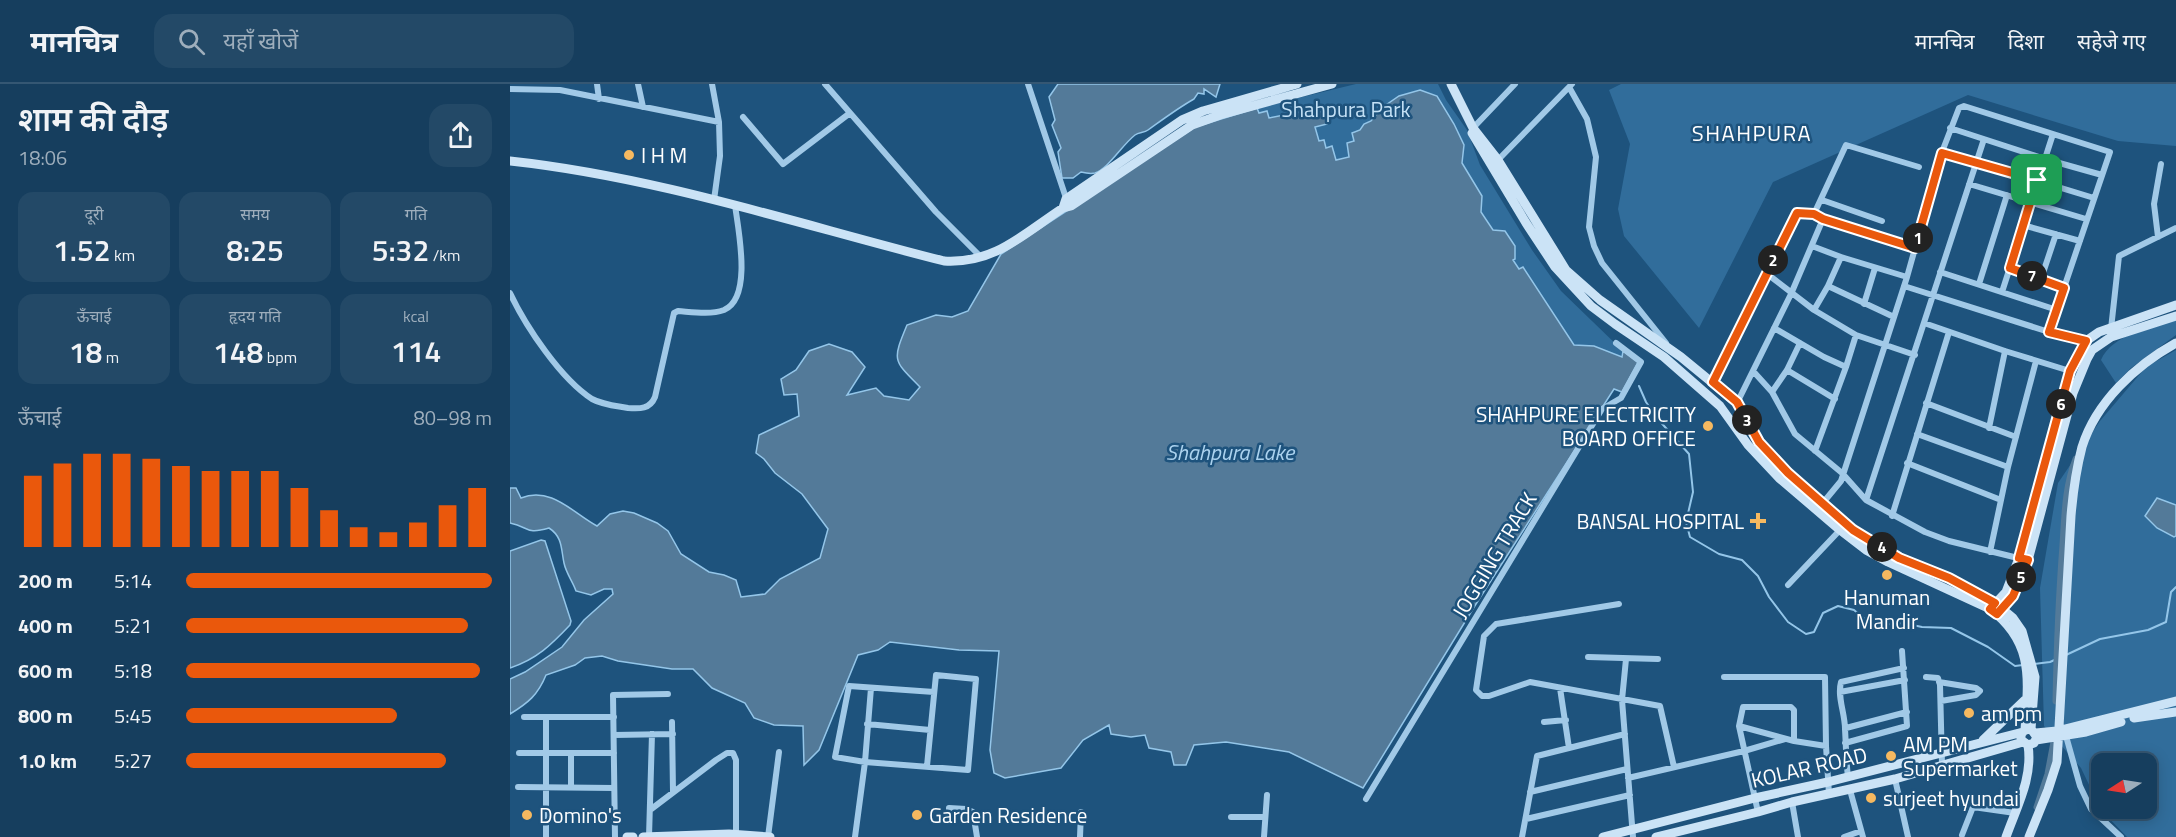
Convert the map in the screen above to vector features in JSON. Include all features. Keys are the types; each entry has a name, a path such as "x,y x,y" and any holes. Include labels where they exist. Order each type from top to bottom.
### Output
{"street":[{"path":"597,84 599,99"},
{"path":"638,84 642,107"},
{"path":"712,84 719,122 720,156 714,200"},
{"path":"825,84 936,212 981,258"},
{"path":"1028,84 1067,204"},
{"path":"510,161 572,168 735,205 944,261 967,261 993,254 1009,245 1182,120 1203,111 1297,84"},
{"path":"1067,204 1192,124 1332,84"},
{"path":"1444,84 1487,160 1555,267 1591,306 1615,324 1713,382 1737,402 1759,442 1788,473 1853,530 1899,558 1949,578 1996,609 2016,634 2026,654 2030,693 2030,762 2026,785 2006,837"},
{"path":"1450,84 1473,128 1498,160 1566,270 1668,354 1720,406 1748,445 1779,478 1866,550 1996,609"},
{"path":"1473,128 1515,84"},
{"path":"1498,160 1571,85 1587,119 1596,157 1589,227 1594,246 1602,263 1668,354"},
{"path":"510,89 559,87 599,99 719,122"},
{"path":"1822,504 1841,481 1907,277 1950,128 1959,108 1964,106 2110,152 2049,332"},
{"path":"743,117 783,164 850,113"},
{"path":"1950,128 2102,175"},
{"path":"2002,292 2053,134"},
{"path":"1866,500 1984,139"},
{"path":"1814,214 1846,145 1919,167"},
{"path":"1942,153 2094,198"},
{"path":"2158,237 2154,204 2161,164"},
{"path":"1969,184 2086,219"},
{"path":"1979,284 2007,195"},
{"path":"1822,200 1882,221"},
{"path":"510,294 532,332 567,379 593,399 603,403 622,407 646,407 651,405 655,397 674,313 678,311 712,313 731,306 737,297 743,265 735,205"},
{"path":"1713,382 1797,213 1814,214 1823,219 1915,248"},
{"path":"1737,402 1791,294 1823,219"},
{"path":"2023,225 2079,241"},
{"path":"2111,333 2119,256 2176,228"},
{"path":"2041,279 2056,234"},
{"path":"1812,246 1907,277"},
{"path":"1814,310 1841,257"},
{"path":"1864,304 1875,268"},
{"path":"2010,268 2064,288"},
{"path":"1940,272 2057,310"},
{"path":"1766,273 1814,310 1856,335 1915,355"},
{"path":"1828,286 1894,317"},
{"path":"1904,286 2049,332 2086,341 2176,316"},
{"path":"2023,559 2073,393 2083,365 2092,350 2111,333 2176,305"},
{"path":"1924,323 2070,371"},
{"path":"1774,328 1846,367"},
{"path":"1892,516 1949,332"},
{"path":"1815,451 1856,335"},
{"path":"1996,609 2013,596 2070,371 2086,341"},
{"name":"JOGGING TRACK","path":"1365,799 1602,409 1621,398 1641,362 1616,343"},
{"path":"2029,837 2057,762 2071,516 2075,478 2083,445 2108,400 2127,379 2162,351 2176,343"},
{"path":"1772,392 1787,370 1800,344"},
{"path":"1989,428 2005,351"},
{"path":"1990,552 2008,467 2036,361"},
{"path":"1787,370 1835,399"},
{"path":"1753,371 1772,392 1795,434 1842,473 1866,500 1933,536 2023,559"},
{"path":"1926,403 2016,437"},
{"path":"1917,434 2008,467"},
{"path":"1907,463 2001,500"},
{"path":"1788,585 1840,530"},
{"path":"1619,604 1496,624 1484,636 1476,690 1482,696 1489,696 1530,682 1660,706 1674,767"},
{"path":"1845,743 1906,727 1902,651"},
{"path":"1588,657 1658,660"},
{"path":"1626,659 1622,700 1632,833"},
{"path":"1844,837 1862,834 1848,777 1840,684 1843,680 1904,668"},
{"path":"927,766 936,676 976,679 968,770 865,762 835,757 849,687 934,692"},
{"path":"1724,677 1825,677 1829,794"},
{"path":"1926,677 1938,678 1939,682 1942,765"},
{"path":"1840,692 1905,680"},
{"path":"1939,682 1976,688 1980,691 1976,695 1941,701"},
{"path":"855,837 865,762 871,688"},
{"path":"1560,688 1569,748"},
{"path":"1981,742 2030,693"},
{"path":"615,837 613,695 668,694"},
{"name":"KOLAR ROAD","path":"2059,734 2176,701"},
{"path":"1758,812 1739,726 1743,707 1791,707 1794,710 1790,740"},
{"path":"1845,728 1907,712"},
{"name":"KOLAR ROAD","path":"1603,837 1632,833 1755,798 1828,782 1981,742 2059,734 2133,718 2176,712"},
{"path":"524,717 614,717"},
{"path":"546,717 546,837"},
{"path":"1544,722 1566,720"},
{"path":"672,722 673,792"},
{"path":"867,724 930,730"},
{"path":"1739,726 1790,740 1826,746"},
{"path":"649,837 652,734"},
{"path":"614,735 673,734"},
{"path":"1522,837 1537,756 1625,734"},
{"path":"2059,734 2091,809 2121,837"},
{"name":"KOLAR ROAD","path":"1656,837 1675,835 1792,802 1895,779 2030,737"},
{"path":"1628,778 1790,740"},
{"path":"642,837 736,835 769,837 779,752"},
{"path":"519,753 614,753"},
{"path":"571,753 571,787"},
{"path":"650,810 716,759 727,753 733,753 736,760 736,835"},
{"path":"1530,792 1628,769"},
{"path":"1895,779 1908,837"},
{"path":"518,787 614,788"},
{"path":"1264,837 1267,795"},
{"path":"1526,819 1630,795"},
{"path":"1792,802 1798,837"},
{"path":"1962,835 1973,807 2015,813"},
{"path":"949,808 966,809 973,812 977,837"},
{"path":"1080,837 1081,812"},
{"path":"1231,816 1265,817"},
{"path":"627,837 633,837"}],"green space":[{"name":"Shahpura Park","path":"1356,84 1438,84 1467,130 1480,165 1532,250 1561,291 1623,351 1622,357 1594,346 1574,345 1522,267 1519,269 1513,260 1515,246 1505,231 1493,230 1481,212 1482,196 1462,163 1464,145 1443,105 1383,107 1371,121 1364,124 1354,141 1349,157 1336,160 1319,142 1315,127 1326,124 1300,118 1298,112 1269,118 1259,113 1257,108"},
{"path":"1621,84 2176,84 2176,146 2118,141 1968,95 1773,182 1699,328 1624,236 1618,209 1630,144 1609,90"},
{"path":"2176,318 2176,335 2131,368 2116,383 2101,360 2106,351 2133,333"},
{"path":"2176,350 2176,837 2127,837 2110,819 2157,819 2157,753 2091,753 2091,789 2081,768 2044,726 2040,588 2058,483 2100,421 2146,367"}],"water":[{"path":"1058,84 1220,84 1216,97 1204,89 1204,94 1198,93 1194,99 1148,130 1135,135 1100,171 1081,172 1073,178 1062,178 1058,152 1061,148 1052,125 1055,120 1049,97"},
{"name":"Shahpura Lake","path":"1420,90 1437,96 1454,124 1464,145 1462,163 1482,196 1481,212 1493,230 1505,231 1515,246 1515,259 1513,260 1519,269 1523,267 1574,345 1594,346 1622,357 1623,351 1638,362 1622,392 1614,389 1476,604 1363,788 1289,752 1226,742 1194,745 1186,765 1174,765 1171,752 1149,748 1145,735 1131,737 1111,734 1109,725 1083,740 1061,768 1005,778 994,773 990,750 999,651 959,650 890,642 878,650 858,655 819,750 804,765 803,726 774,725 754,718 745,703 712,688 693,669 672,669 618,661 602,656 585,658 575,665 546,675 532,698 510,714 510,679 525,672 562,647 584,620 613,594 612,589 604,589 591,595 576,591 565,567 557,535 549,528 531,531 510,523 510,488 516,488 521,498 542,495 552,498 597,526 610,514 623,511 634,513 657,523 668,531 681,554 709,572 736,580 741,597 765,594 780,579 820,558 828,529 802,494 775,473 756,453 759,435 799,416 797,394 784,395 781,379 796,370 809,351 829,344 852,352 865,367 847,395 876,388 884,396 909,400 920,387 904,371 898,359 897,353 907,325 936,315 952,317 968,311 1001,254 1195,127 1257,108 1259,113 1267,111 1269,118 1299,112 1301,118 1323,111 1327,124 1315,127 1319,141 1324,140 1326,148 1332,146 1336,160 1349,157 1347,143 1354,141 1352,133 1371,121 1383,107 1399,96"},
{"path":"2157,498 2176,505 2176,536 2174,537 2157,528 2145,516"},
{"path":"541,540 545,541 571,621 570,625 543,651 510,668 510,551"}],"waterway":[{"path":"1639,386 1657,418 1689,454 1693,492 1686,522 1690,537 1719,554 1742,560 1758,576 1769,597 1788,622 1806,634 1814,632 1823,613 1838,606 1854,610 1868,622 1881,625 1903,623 1922,627 1951,628 1988,647 2015,666 2023,665"},
{"path":"2056,701 2065,512 2076,459"},
{"path":"2066,655 2100,639 2148,630 2166,622 2171,592 2176,587"},
{"path":"2034,664 2050,662 2061,657"},
{"path":"2037,807 2048,774 2054,742"}],"place":[{"name":"I H M","path":"629,155"},
{"name":"SHAHPURE ELECTRICITY BOARD OFFICE","path":"1708,426"},
{"name":"BANSAL HOSPITAL","path":"1758,521"},
{"name":"Hanuman Mandir","path":"1887,575"},
{"name":"am pm","path":"1969,713"},
{"name":"AM PM Supermarket","path":"1891,756"},
{"name":"surjeet hyundai","path":"1871,798"},
{"name":"Domino's","path":"527,815"},
{"name":"Garden Residence","path":"917,815"}],"district":[{"name":"SHAHPURA","path":"1752,133"}],"route":[{"path":"1942,153 2037,180 2010,268 2064,288 2049,332 2086,341 2070,371 2019,558 2028,560 2013,596 1997,614 1990,609 1995,603 1949,578 1899,558 1853,530 1788,473 1759,442 1737,402 1713,382 1797,213 1814,214 1823,219 1915,248 1942,153"}]}
